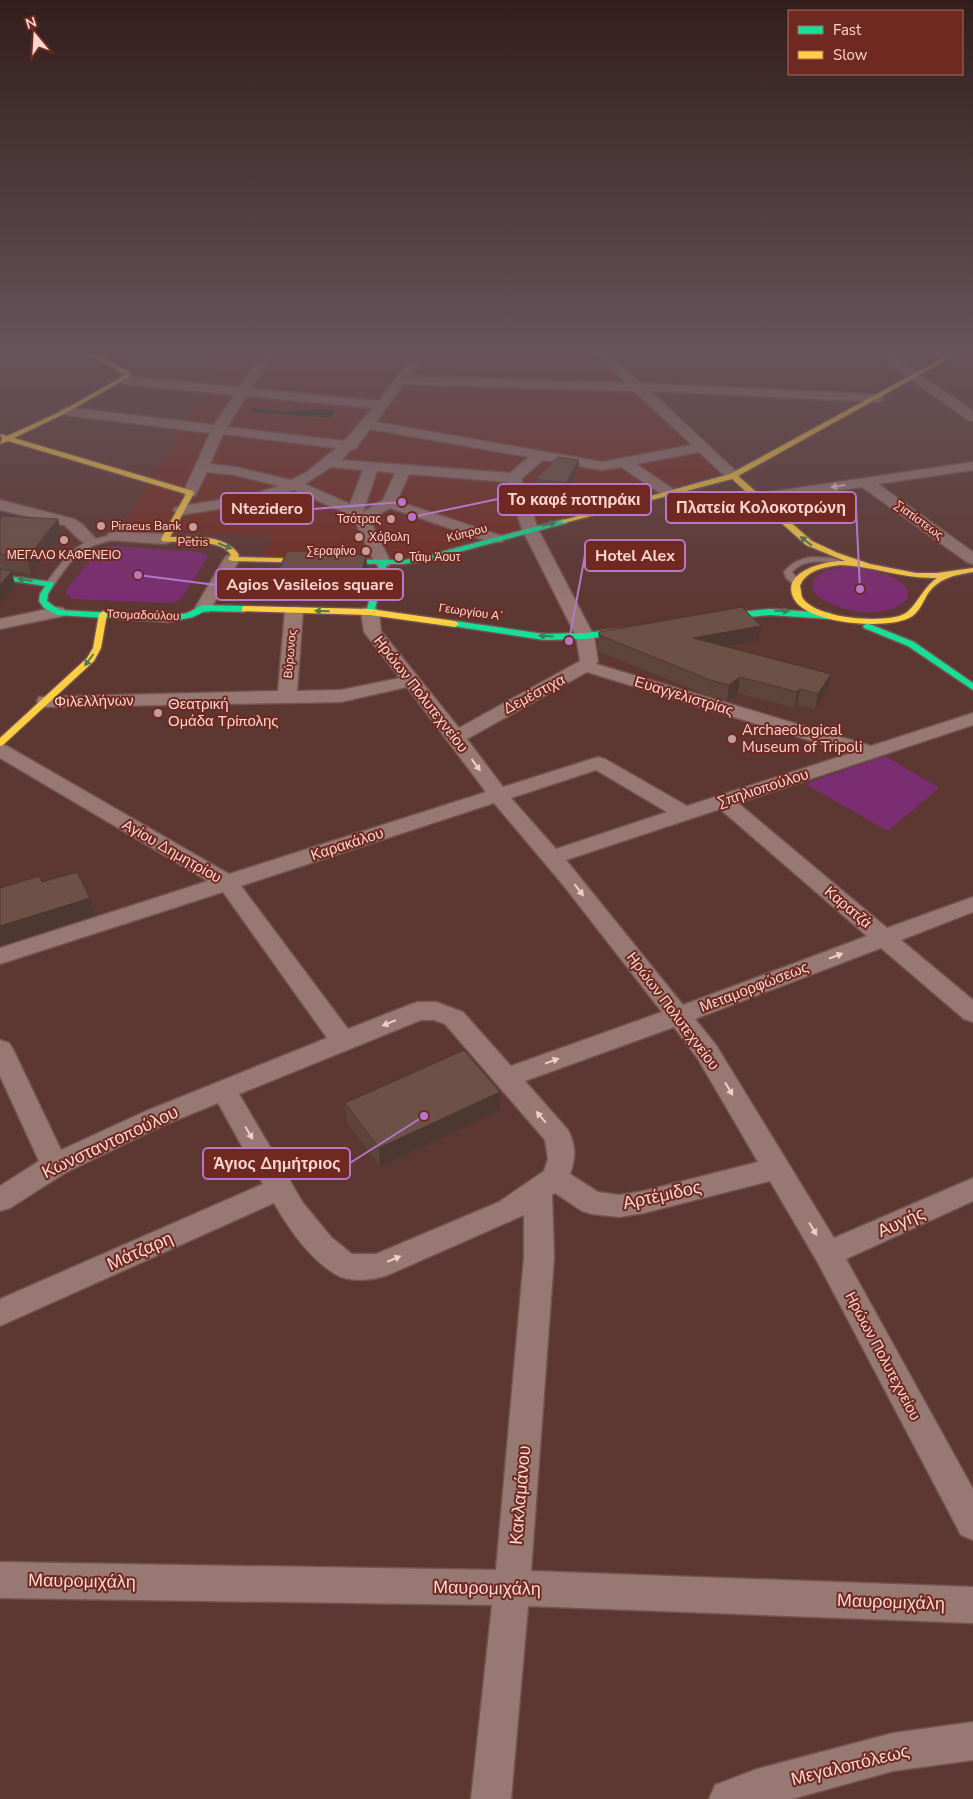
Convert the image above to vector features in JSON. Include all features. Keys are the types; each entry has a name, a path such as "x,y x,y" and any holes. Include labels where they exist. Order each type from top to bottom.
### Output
{"main road":[{"name":"Κύπρου","path":"232,559 383,563 422,559 733,476 805,437"},
{"path":"2,439 190,493 165,540 224,544 234,550 235,555 232,559"},
{"path":"733,476 808,543 828,553 867,565 909,574 947,575 973,570"},
{"path":"370,612 383,563"},
{"path":"867,565 846,563 810,569 799,577 793,586 796,594 814,610 887,631 919,647 973,687"},
{"path":"888,570 905,577 917,586 922,596"},
{"path":"851,621 874,623 894,620 910,614 920,606 922,596 928,588 947,575"},
{"path":"0,577 50,584"},
{"path":"50,584 42,593 41,598 48,608 57,612"},
{"path":"733,614 772,600"},
{"name":"Γεωργίου Α΄","path":"203,608 370,612 544,637 585,636 647,628"},
{"name":"Τσομαδούλου","path":"57,612 175,618 190,616 203,608"},
{"path":"695,620 733,614 783,611 830,616"},
{"path":"0,743 81,671 91,659 97,648 103,614"},
{"path":"910,614 908,627 919,647"}],"street":[{"path":"190,493 215,437"},
{"path":"275,437 350,446"},
{"path":"181,510 261,497 294,484 330,463 358,437"},
{"path":"437,437 602,466 703,447"},
{"path":"692,437 733,476"},
{"path":"330,463 513,478 540,455"},
{"path":"624,462 668,492"},
{"path":"359,515 372,466"},
{"path":"757,498 973,466"},
{"path":"201,467 235,471 294,484 359,515 383,563"},
{"path":"388,503 403,470"},
{"path":"513,478 530,529 585,636 589,656 585,666"},
{"name":"Σιατίστεως","path":"866,482 973,559"},
{"path":"359,515 388,503 496,539"},
{"path":"0,505 69,522 77,526 90,541"},
{"path":"114,537 165,540"},
{"path":"203,608 232,559"},
{"name":"Βύρωνος","path":"286,698 294,610"},
{"path":"2,625 57,612"},
{"name":"Ηρώων Πολυτεχνείου","path":"370,612 372,632 456,737 498,796 553,857 707,1052 828,1254 973,1522"},
{"name":"Ευαγγελιστρίας","path":"585,666 868,752"},
{"name":"Δεμέστιχα","path":"456,737 585,666"},
{"name":"Φιλελλήνων","path":"46,701 286,698 356,694 410,681"},
{"name":"Σπηλιοπούλου","path":"553,857 973,719"},
{"name":"Αγίου Δημητρίου","path":"0,750 228,883 343,1041"},
{"name":"Καρακάλου","path":"0,956 598,763 685,814"},
{"name":"Καρατζά","path":"723,801 973,1013"},
{"name":"Μεταμορφώσεως","path":"506,1078 678,1016 973,904"},
{"name":"Κωνσταντοπούλου","path":"0,1200 55,1165 155,1118 418,1011 436,1012 454,1018 506,1078"},
{"path":"0,1049 55,1165"},
{"name":"Κακλαμάνου","path":"491,1799 512,1588 546,1184 562,1159 558,1137 506,1078"},
{"path":"224,1091 293,1211 322,1247 346,1266 378,1266 509,1210 546,1184"},
{"name":"Αρτέμιδος","path":"546,1184 592,1204 619,1206 644,1202 776,1168"},
{"name":"Μάτζαρη","path":"0,1313 281,1188"},
{"name":"Αυγής","path":"828,1254 973,1189"},
{"name":"Μαυρομιχάλη","path":"0,1580 512,1588 973,1605"},
{"name":"Μεγαλοπόλεως","path":"729,1799 757,1789 893,1752 973,1741"}],"lane":[{"path":"50,584 77,548 90,541 114,537"}],"shaded area":[{"path":"176,437 682,437 721,474 413,559 262,557 272,535 121,531"},
{"path":"104,547 199,552 208,556 182,598 176,602 74,599 66,595 66,590 98,551"},
{"path":"844,567 886,574 901,582 907,588 908,598 899,606 888,610 860,612 833,604 821,598 813,591 813,580 824,571"},
{"path":"885,756 939,788 888,831 805,784"}],"building":[{"path":"558,457 579,460 566,483 535,479"},
{"path":"2,516 58,519 27,558 0,554 0,519"},
{"path":"287,551 348,553 366,556 360,578 338,579 276,576"},
{"path":"0,569 12,571 0,585"},
{"path":"742,607 761,626 693,638 831,674 818,694 800,689 797,692 740,677 729,685 710,680 599,635 599,632"},
{"path":"77,872 90,898 0,926 0,888 39,876 42,882"},
{"path":"464,1050 500,1092 379,1148 345,1103"}],"traffic: fast":[{"path":"319,561 403,562 422,559 564,521"},
{"path":"370,612 383,563"},
{"path":"0,577 50,584 44,594 43,601 57,612 169,619 190,615 203,608 245,609"},
{"path":"710,618 770,612 830,616"},
{"path":"455,624 544,637 585,636 635,630"},
{"path":"867,626 911,644 973,687"}],"traffic: slow":[{"path":"3,437 190,493 165,539 215,542 232,549 235,555 232,559 319,561"},
{"path":"0,442 11,437"},
{"path":"564,521 733,476 804,437"},
{"path":"733,476 809,543 835,555 867,565"},
{"path":"947,575 928,588 911,613 902,618 891,620 857,621 821,614 807,607 798,598 796,586 803,575 827,564 853,563 916,575 973,570"},
{"path":"245,609 370,612 455,624"},
{"path":"0,743 91,659 97,648 103,614"}],"place":[{"name":"Ntezidero","path":"402,502"},
{"name":"Το καφέ ποτηράκι","path":"412,517"},
{"name":"Τσότρας","path":"391,519"},
{"name":"Piraeus Bank","path":"101,526"},
{"name":"Petris","path":"193,527"},
{"name":"Χόβολη","path":"359,537"},
{"name":"ΜΕΓΑΛΟ ΚΑΦΕΝΕΙΟ","path":"64,540"},
{"name":"Σεραφίνο","path":"366,551"},
{"name":"Τάιμ Άουτ","path":"399,557"},
{"name":"Agios Vasileios square","path":"138,575"},
{"name":"Πλατεία Κολοκοτρώνη","path":"860,589"},
{"name":"Hotel Alex","path":"569,641"},
{"name":"Θεατρική Ομάδα Τρίπολης","path":"158,713"},
{"name":"Archaeological Museum of Tripoli","path":"732,739"},
{"name":"Άγιος Δημήτριος","path":"424,1116"}]}
